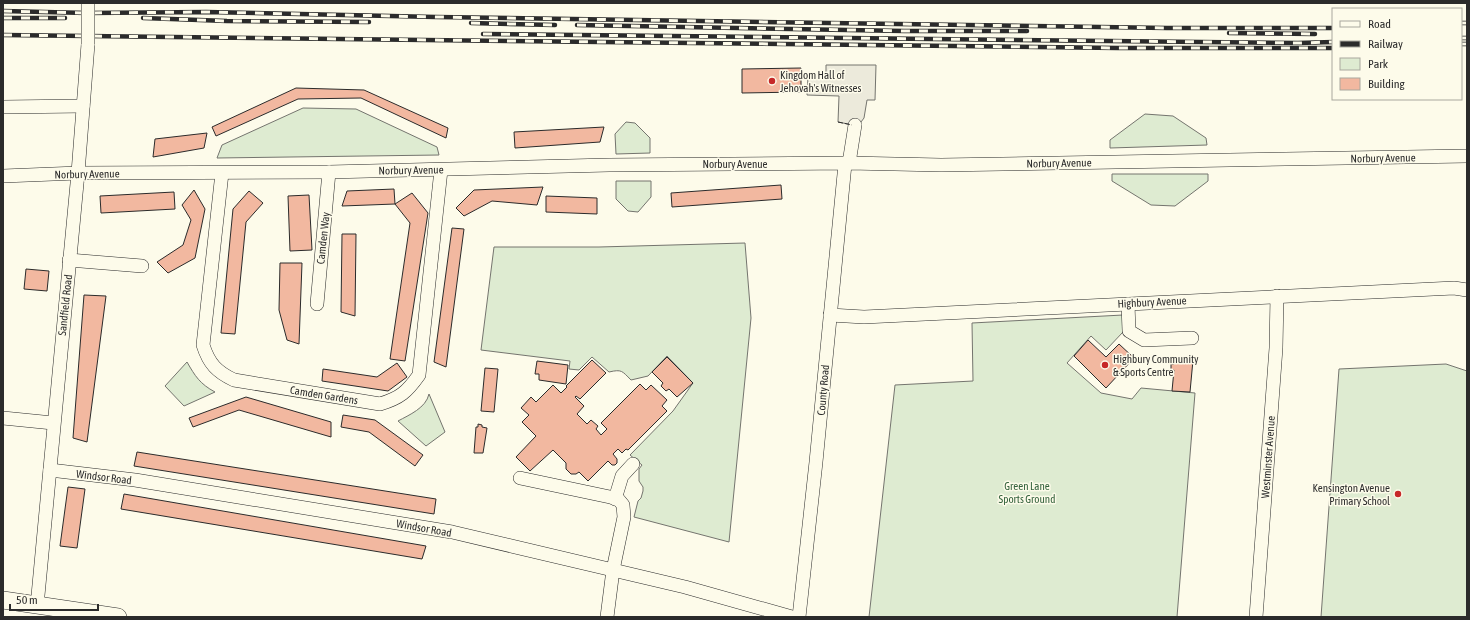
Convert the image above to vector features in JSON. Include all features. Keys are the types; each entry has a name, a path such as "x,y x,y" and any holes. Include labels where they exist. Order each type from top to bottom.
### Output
{"main road":[{"path":"3,600 38,610 114,617"}],"street":[{"name":"Sandfield Road","path":"38,610 53,423 78,173 88,44 88,3"},
{"path":"3,108 83,106"},
{"name":"County Road","path":"799,617 847,163 855,125"},
{"name":"Norbury Avenue","path":"3,176 78,173 441,170 609,165 847,163 941,165 1467,156"},
{"name":"Camden Gardens","path":"222,173 203,345 213,366 222,375 234,380 380,404 395,400 410,388 419,375 441,170"},
{"name":"Camden Way","path":"317,304 329,172"},
{"path":"69,260 142,266"},
{"name":"Highbury Avenue","path":"830,315 864,317 1454,288 1466,286"},
{"name":"Westminster Avenue","path":"1256,617 1276,348 1277,296"},
{"path":"1128,304 1129,331 1144,340 1192,338"},
{"path":"3,418 53,423"},
{"path":"615,499 622,476 634,464"},
{"name":"Windsor Road","path":"50,470 135,480 452,532 685,587 792,617"},
{"path":"520,478 615,499 621,502 624,511 613,570 607,617"}],"green space":[{"path":"303,108 356,109 437,147 439,155 217,158 222,145"},
{"path":"1145,114 1173,116 1206,138 1207,145 1110,148 1110,140"},
{"path":"626,122 635,123 650,138 650,153 616,154 615,134"},
{"path":"1112,174 1208,174 1208,181 1175,206 1151,205 1112,181"},
{"path":"616,181 651,181 651,197 638,212 628,211 616,199"},
{"path":"745,243 751,318 729,542 634,517 638,501 641,498 643,491 643,487 639,481 639,469 642,465 630,455 673,411 693,383 667,356 648,376 631,380 622,372 609,372 592,357 579,370 569,369 570,361 481,350 494,247 599,247"},
{"name":"Green Lane Sports Ground","path":"1123,315 1123,332 1106,350 1091,336 1067,363 1101,393 1132,399 1141,388 1195,393 1177,617 869,617 895,385 973,381 972,323"},
{"path":"187,362 198,379 205,386 215,392 184,406 165,386"},
{"name":"Kensington Avenue Primary School","path":"1446,364 1467,371 1467,617 1321,617 1339,369"},
{"path":"429,394 445,432 426,446 398,421 412,414 421,407"}],"shaded area":[{"path":"826,65 876,65 875,100 867,100 864,118 858,126 838,122 839,96 807,95 808,77 826,77"}],"building":[{"name":"Kingdom Hall of Jehovah's Witnesses","path":"801,68 801,92 742,93 742,69"},
{"path":"296,88 364,90 448,128 446,138 361,98 298,99 216,136 212,127"},
{"path":"604,127 600,142 515,148 514,132"},
{"path":"207,133 204,148 153,157 155,139"},
{"path":"781,185 782,199 672,207 671,193"},
{"path":"543,187 537,205 492,201 464,216 456,208 474,190"},
{"path":"394,189 395,204 342,206 347,191"},
{"path":"194,190 205,209 195,258 168,273 157,262 183,245 191,220 182,205"},
{"path":"249,191 263,203 246,222 235,334 221,333 233,209"},
{"path":"174,192 175,209 101,213 100,196"},
{"path":"412,193 428,213 405,361 390,359 410,223 395,204"},
{"path":"309,195 312,250 290,251 288,196"},
{"path":"546,196 597,198 597,214 546,212"},
{"path":"452,228 464,229 446,367 434,362"},
{"path":"342,234 356,234 355,316 341,312"},
{"path":"280,263 302,263 299,344 287,340 279,310"},
{"path":"26,269 49,271 47,291 24,289"},
{"path":"84,295 106,296 87,442 73,438"},
{"name":"Highbury Community & Sports Centre","path":"1088,340 1106,357 1119,344 1134,358 1106,388 1074,356"},
{"path":"667,357 693,383 677,397 669,389 666,391 661,386 663,383 652,372"},
{"path":"1175,359 1193,360 1190,392 1172,391 1174,370 1171,370 1171,364 1174,364"},
{"path":"592,360 606,373 580,399 576,396 575,397 584,406 577,414 587,424 591,420 598,426 596,429 601,435 607,429 601,423 640,384 646,390 651,385 667,400 662,406 667,411 628,450 626,449 622,453 618,449 613,454 617,459 617,463 615,465 612,465 608,461 588,481 579,472 576,474 571,474 566,469 566,463 553,450 530,471 516,457 536,436 522,422 529,415 521,408 531,397 536,402 553,385 561,393"},
{"path":"537,361 568,365 566,384 539,380 539,374 535,374"},
{"path":"397,363 407,377 388,391 322,381 323,369 377,377"},
{"path":"485,368 498,369 494,412 481,411"},
{"path":"246,397 331,422 331,437 239,410 193,427 189,418"},
{"path":"343,415 375,420 423,455 415,466 369,432 341,427"},
{"path":"478,424 487,428 483,453 474,453 476,427 478,427"},
{"path":"137,452 436,499 434,514 134,466"},
{"path":"68,487 85,489 77,548 60,546"},
{"path":"124,494 426,546 422,559 121,509"}],"railway":[{"path":"3,11 87,13 206,12 1167,28 1332,28"},
{"path":"3,18 65,18"},
{"path":"143,18 227,21 369,22"},
{"path":"471,23 555,25"},
{"path":"1462,23 1467,23"},
{"path":"577,25 904,31 1027,31"},
{"path":"1229,33 1315,34"},
{"path":"483,34 1298,43 1332,42"},
{"path":"3,35 1118,48 1332,48"},
{"path":"1462,38 1467,38"},
{"path":"1462,44 1467,44"}],"fence":[{"path":"838,122 852,125"}],"place":[{"name":"Kingdom Hall of Jehovah's Witnesses","path":"772,81"},
{"name":"Highbury Community & Sports Centre","path":"1105,365"},
{"name":"Kensington Avenue Primary School","path":"1398,494"}]}
